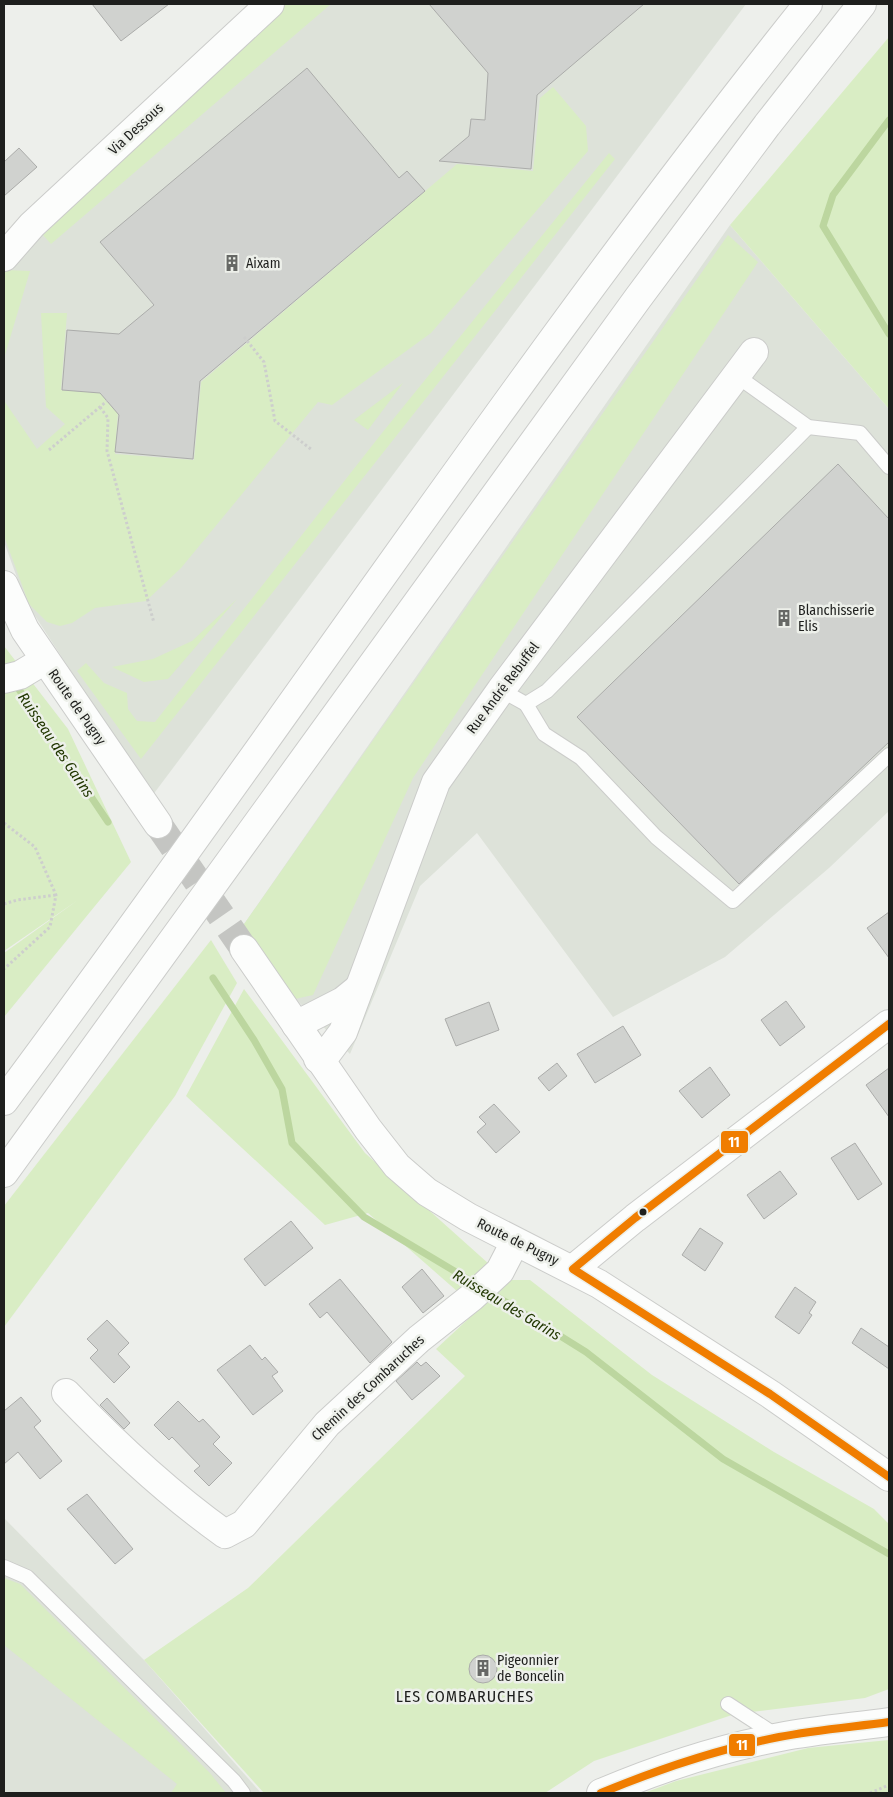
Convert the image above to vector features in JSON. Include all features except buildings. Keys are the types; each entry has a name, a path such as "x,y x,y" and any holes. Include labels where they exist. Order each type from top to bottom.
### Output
{"main road":[{"name":"Via Dessous","path":"4,257 32,225 270,4"},
{"path":"4,1101 555,338 674,178 808,4"},
{"path":"4,1173 638,298 767,125 862,4"},
{"name":"Rue André Rebuffel","path":"318,1059 328,1052 343,1032 436,782 501,690 738,376 754,352"},
{"name":"Route de Pugny","path":"4,585 25,630 158,824"},
{"path":"12,677 46,660"},
{"name":"Route de Pugny","path":"244,949 318,1059 397,1166 427,1192 514,1242 573,1269 770,1394 889,1477"},
{"path":"296,1025 343,1001 359,988"},
{"path":"573,1269 635,1218 889,1024"},
{"name":"Chemin des Combaruches","path":"66,1393 120,1449 188,1508 225,1534 244,1524 326,1424 419,1339 472,1297 500,1271 514,1242"},
{"path":"601,1793 660,1768 780,1737 889,1722"}],"lane":[{"path":"738,376 808,427 860,433 889,467"},
{"path":"526,704 547,691 808,427"},
{"path":"501,690 526,704 544,734 580,758 656,837 733,901 889,755"},
{"path":"4,1567 26,1577 234,1781 243,1793"},
{"path":"728,1704 780,1737"}],"path":[{"path":"244,337 264,362 275,421 312,450"},
{"path":"49,450 107,400"},
{"path":"100,407 108,418 107,451 154,623"},
{"path":"4,823 35,847 56,895 50,927 4,970"},
{"path":"4,904 17,900 56,895"},
{"path":"870,1793 889,1785"}],"shaded area":[{"path":"295,4 746,4 152,796 26,602 4,542 4,268 122,155"},
{"path":"730,225 889,409 889,811 829,868 725,957 613,1017 477,833 420,886 350,1054 278,981 242,927"},
{"path":"4,1518 144,1660 261,1793 4,1793"}],"green space":[{"path":"286,4 331,4 51,244 43,235"},
{"path":"889,37 889,409 730,225"},
{"path":"553,87 586,126 588,151 431,333 332,405 318,402 181,568 146,601 95,608 72,623 60,626 47,622 29,604 4,536 4,274 7,270 30,271 5,355 5,402 37,449 65,424 46,407 41,313 67,313 61,390 100,393 115,411 118,411 115,454 194,460 201,382 457,164 533,171 540,98"},
{"path":"609,153 615,159 141,759 77,671 86,663 104,683 127,693 128,709 137,721 155,722 382,433"},
{"path":"728,235 758,262 413,778 313,995 295,999 278,981 242,927"},
{"path":"403,383 368,430 354,420"},
{"path":"237,599 168,679 144,682 112,667 153,659 192,641"},
{"path":"4,646 68,729 131,862 4,1017 4,953 78,900 4,951"},
{"path":"211,940 237,983 175,1096 4,1327 4,1206"},
{"path":"244,989 365,1153 489,1264 458,1292 368,1213 325,1225 186,1096"},
{"path":"510,1280 530,1280 652,1375 774,1452 874,1509 889,1524 889,1689 865,1698 735,1714 594,1761 545,1793 264,1793 144,1660 248,1588 465,1376 436,1349"},
{"path":"4,1578 20,1584 210,1773 226,1793 171,1793 177,1784 4,1645"},
{"path":"889,1740 889,1793 644,1793 676,1781 808,1748"}],"waterway":[{"path":"889,120 833,195 823,226 889,334"},
{"name":"Ruisseau des Garins","path":"14,682 108,822"},
{"name":"Ruisseau des Garins","path":"213,978 254,1040 282,1089 292,1143 364,1217 476,1284"},
{"name":"Ruisseau des Garins","path":"488,1291 586,1352 723,1459 889,1554"}],"tunnel":[{"path":"158,824 244,949"}],"transit line":[{"name":"11","path":"889,1024 635,1218 573,1269 770,1394 889,1477"},
{"name":"11","path":"601,1793 667,1768 734,1747 820,1730 889,1722"}],"place":[{"name":"Aixam","path":"232,263"},
{"name":"Blanchisserie Elis","path":"784,618"},
{"name":"Pigeonnier de Boncelin","path":"483,1668"}],"district":[{"name":"LES COMBARUCHES","path":"465,1696"}]}
